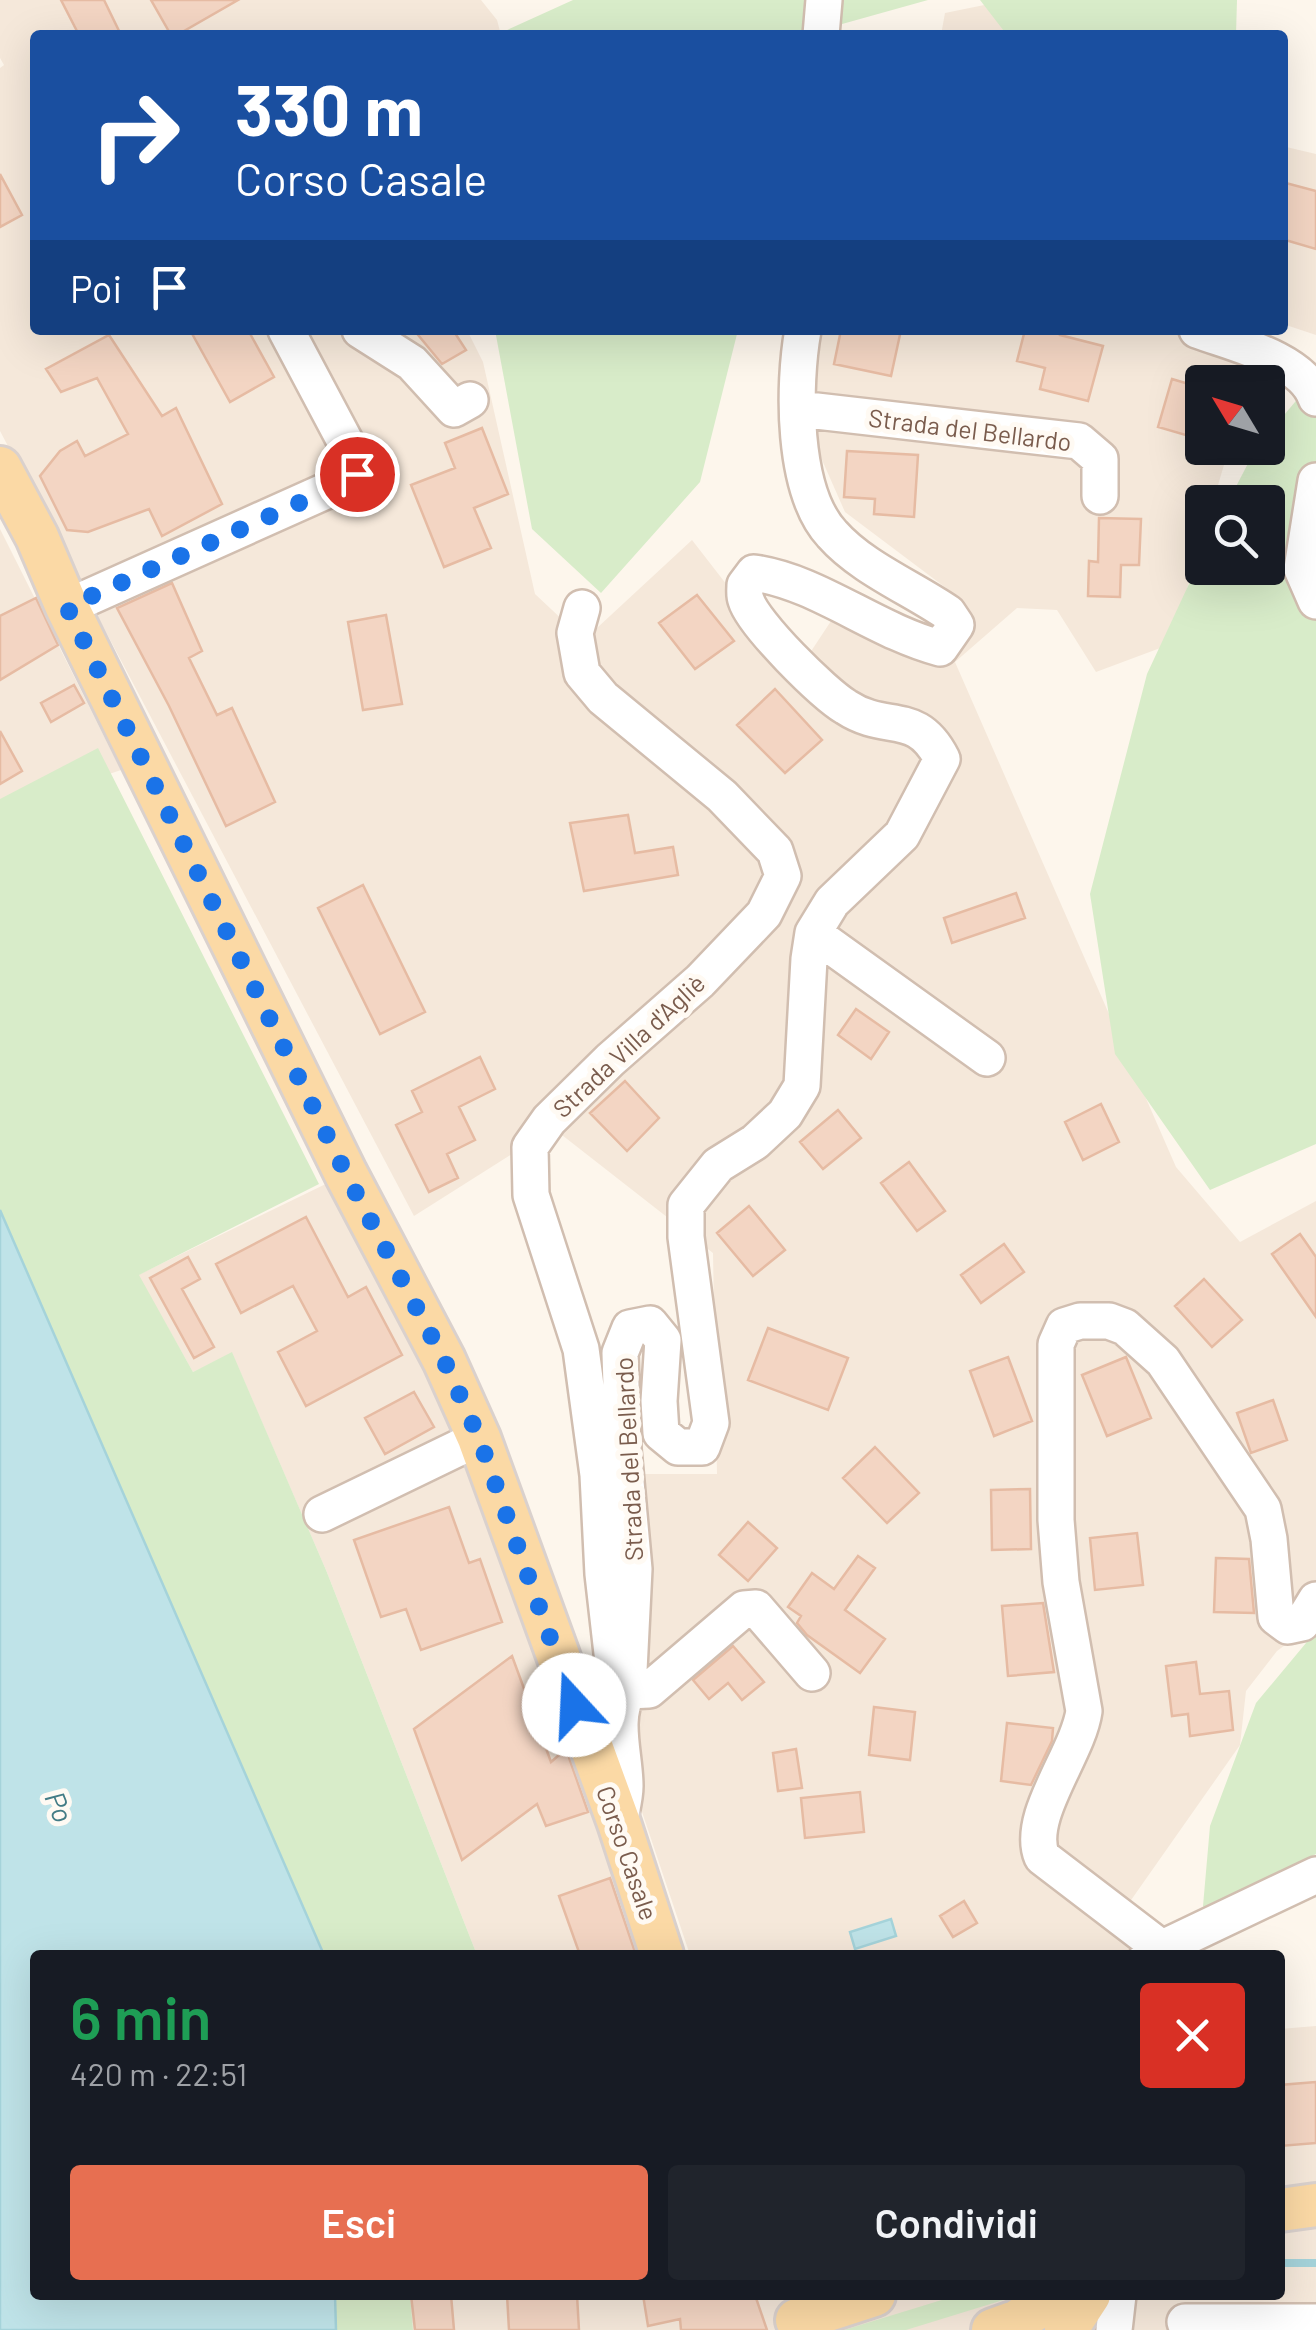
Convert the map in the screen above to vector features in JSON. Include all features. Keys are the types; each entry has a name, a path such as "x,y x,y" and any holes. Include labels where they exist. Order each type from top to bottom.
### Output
{"main road":[{"name":"Corso Casale","path":"5,488 37,537 67,607 346,1174 444,1360 479,1438 619,1823 660,1950"},
{"path":"1285,2209 1316,2204"},
{"path":"795,2315 854,2300"},
{"path":"995,2329 1018,2321 1048,2300"},
{"path":"1066,2330 1085,2300"},
{"path":"995,2329 1014,2330"}],"street":[{"path":"821,30 824,0"},
{"path":"67,607 357,474 355,460 289,335"},
{"path":"368,335 412,363 454,409 470,400"},
{"name":"Strada del Bellardo","path":"619,1823 625,1788 620,1732 634,1568 623,1449 620,1353 630,1328 650,1324 664,1340 658,1401 661,1433 678,1446 702,1447 711,1423 686,1237 686,1205 718,1164 755,1142 784,1114 802,1086 814,933 832,902 902,835 942,759 932,739 917,727 880,722 846,708 794,663 746,601 745,585 754,573 779,576 906,639 940,648 956,625 948,613 872,566 832,534 814,508 804,474 799,409 803,335"},
{"path":"1210,335 1288,365 1312,388 1316,398"},
{"name":"Strada del Bellardo","path":"799,409 1079,441 1100,458 1100,496"},
{"path":"1316,481 1302,569 1316,601"},
{"name":"Strada Villa d'Agliè","path":"582,608 576,632 582,672 603,698 722,796 775,852 783,876 764,914 700,980 549,1120 530,1147 530,1195 581,1349 598,1474 603,1574 616,1684 626,1696"},
{"path":"814,933 987,1058"},
{"path":"1152,1950 1042,1857 1038,1846 1044,1812 1082,1732 1084,1711 1061,1582 1056,1520 1056,1344 1064,1326 1080,1321 1109,1321 1126,1327 1163,1362 1263,1508 1276,1616 1288,1626 1302,1623 1316,1600"},
{"path":"322,1514 479,1438"},
{"path":"626,1696 649,1690 744,1608 756,1608 812,1673"},
{"path":"1158,1950 1316,1874"},
{"path":"1114,2330 1117,2300"},
{"path":"1185,2316 1316,2322"}],"shaded area":[{"path":"0,0 481,0 497,20 500,30 30,30 30,335 470,335 483,362 535,594 584,640 692,540 796,674 837,612 888,633 950,626 950,591 845,512 811,435 816,335 1261,335 1252,365 1185,365 1185,465 1224,465 1218,485 1185,485 1185,585 1188,585 1171,644 1096,672 1057,610 1017,608 955,662 1176,1167 1240,1242 1316,1201 1316,1622 1277,1651 1246,1691 1240,1745 1129,1903 1183,1939 1164,1950 688,1950 638,1800 644,1474 717,1474 713,1253 553,1128 414,1216 0,431 0,68 4,65 0,58"},
{"path":"999,2 1013,30 942,30 945,13"},
{"path":"1288,147 1316,154 1316,335 1288,326"},
{"path":"0,529 121,770 0,811"},
{"path":"334,1180 453,1429 656,1950 475,1950 326,1570 232,1353 193,1372 138,1275"},
{"path":"1316,2026 1316,2330 413,2330 410,2300 1285,2300 1285,2029"}],"green space":[{"path":"573,0 928,0 835,26 834,30 507,30"},
{"path":"980,0 1237,0 1236,30 1003,30"},
{"path":"496,335 737,335 700,482 601,593 532,529"},
{"path":"1316,377 1316,1144 1210,1190 1115,1054 1090,894 1147,674 1188,585 1285,585 1285,485 1237,485 1247,465 1285,465 1285,414"},
{"path":"98,748 319,1184 139,1275 193,1372 232,1352 326,1570 475,1950 322,1950 0,1210 0,799"},
{"path":"1316,1631 1316,1854 1209,1913 1203,1906 1210,1826 1256,1703"},
{"path":"335,2300 410,2300 413,2330 336,2330"},
{"path":"942,2300 1004,2300 906,2330 844,2330"}],"water":[{"name":"Po","path":"0,1210 322,1950 30,1950 30,2300 335,2300 336,2330 0,2330"},
{"path":"891,1919 896,1936 855,1949 850,1932"}],"building":[{"path":"61,0 104,0 119,30 76,30"},
{"path":"151,0 238,0 186,30 168,30"},
{"path":"0,174 22,215 0,227"},
{"path":"1288,184 1316,191 1316,249 1288,241"},
{"path":"109,335 162,416 176,408 222,504 162,536 149,509 88,532 67,530 40,476 60,451 77,441 85,456 128,434 97,378 61,392 46,369"},
{"path":"193,335 251,335 274,377 230,402"},
{"path":"418,335 456,335 466,350 442,364"},
{"path":"840,335 900,335 891,376 834,364"},
{"path":"1024,335 1060,335 1103,346 1088,401 1040,389 1045,368 1017,361"},
{"path":"1172,379 1185,383 1185,435 1158,427"},
{"path":"482,428 508,494 474,508 491,548 444,567 411,485 455,468 445,443"},
{"path":"847,451 918,455 914,517 874,514 875,499 844,497"},
{"path":"1099,518 1141,519 1139,565 1121,565 1120,597 1088,596 1089,561 1098,562"},
{"path":"172,583 202,651 189,658 217,715 232,708 275,802 226,826 117,608"},
{"path":"697,595 734,641 695,669 659,623"},
{"path":"36,598 58,645 0,680 0,616"},
{"path":"386,615 402,704 363,710 348,622"},
{"path":"74,685 84,703 51,722 41,703"},
{"path":"775,689 822,740 785,773 737,725"},
{"path":"0,731 22,771 0,784"},
{"path":"628,815 635,853 673,847 678,875 584,891 570,823"},
{"path":"363,885 425,1012 380,1034 318,908"},
{"path":"1016,893 1025,918 952,943 944,918"},
{"path":"856,1009 889,1032 871,1059 838,1035"},
{"path":"480,1057 495,1089 459,1107 475,1140 447,1154 458,1178 429,1192 396,1125 422,1112 412,1091"},
{"path":"625,1081 659,1118 627,1151 590,1113"},
{"path":"1101,1104 1119,1142 1083,1160 1065,1122"},
{"path":"838,1110 861,1138 823,1169 800,1142"},
{"path":"909,1162 945,1211 917,1231 881,1183"},
{"path":"749,1206 785,1250 753,1276 717,1233"},
{"path":"306,1217 348,1297 366,1287 402,1355 306,1406 278,1352 317,1331 293,1286 241,1313 216,1264"},
{"path":"1300,1234 1316,1257 1316,1317 1272,1254"},
{"path":"1004,1244 1024,1272 981,1303 961,1275"},
{"path":"188,1257 200,1279 182,1289 214,1347 194,1358 150,1278"},
{"path":"1204,1279 1242,1320 1212,1347 1175,1306"},
{"path":"768,1328 848,1358 828,1410 748,1380"},
{"path":"1008,1357 1032,1421 994,1436 970,1371"},
{"path":"1126,1357 1151,1418 1107,1436 1082,1375"},
{"path":"414,1392 434,1427 385,1454 365,1418"},
{"path":"1273,1400 1287,1440 1251,1453 1237,1413"},
{"path":"875,1447 919,1493 887,1523 843,1478"},
{"path":"1030,1489 1031,1549 992,1550 991,1490"},
{"path":"449,1507 469,1563 480,1559 502,1622 421,1650 406,1609 381,1617 354,1540"},
{"path":"748,1522 777,1548 748,1581 719,1555"},
{"path":"1137,1533 1143,1585 1095,1590 1090,1538"},
{"path":"858,1556 875,1568 845,1610 885,1639 860,1673 807,1635 797,1623 801,1616 788,1607 812,1573 834,1589"},
{"path":"1216,1558 1249,1559 1254,1613 1214,1612"},
{"path":"1043,1603 1054,1672 1008,1676 1002,1606"},
{"path":"733,1646 764,1682 742,1700 728,1683 709,1699 693,1680"},
{"path":"512,1656 551,1762 566,1749 588,1812 546,1826 537,1804 462,1860 414,1729"},
{"path":"1196,1662 1200,1694 1229,1691 1233,1730 1190,1736 1188,1714 1172,1716 1166,1666"},
{"path":"874,1707 915,1712 910,1760 869,1755"},
{"path":"1007,1723 1053,1728 1052,1741 1031,1785 1001,1781"},
{"path":"796,1749 802,1788 778,1791 773,1753"},
{"path":"860,1792 864,1832 805,1838 801,1798"},
{"path":"610,1878 634,1950 578,1950 559,1896"},
{"path":"964,1901 977,1923 953,1937 940,1916"},
{"path":"1316,2082 1316,2143 1285,2146 1285,2085"},
{"path":"412,2300 451,2300 454,2330 415,2330"},
{"path":"507,2300 577,2300 579,2330 509,2330"},
{"path":"644,2300 757,2300 767,2330 681,2330 680,2319 648,2326"}],"waterway":[{"path":"1285,2263 1316,2263"}],"route":[{"path":"357,474 67,607 346,1174 444,1360 479,1438 574,1705"}]}
